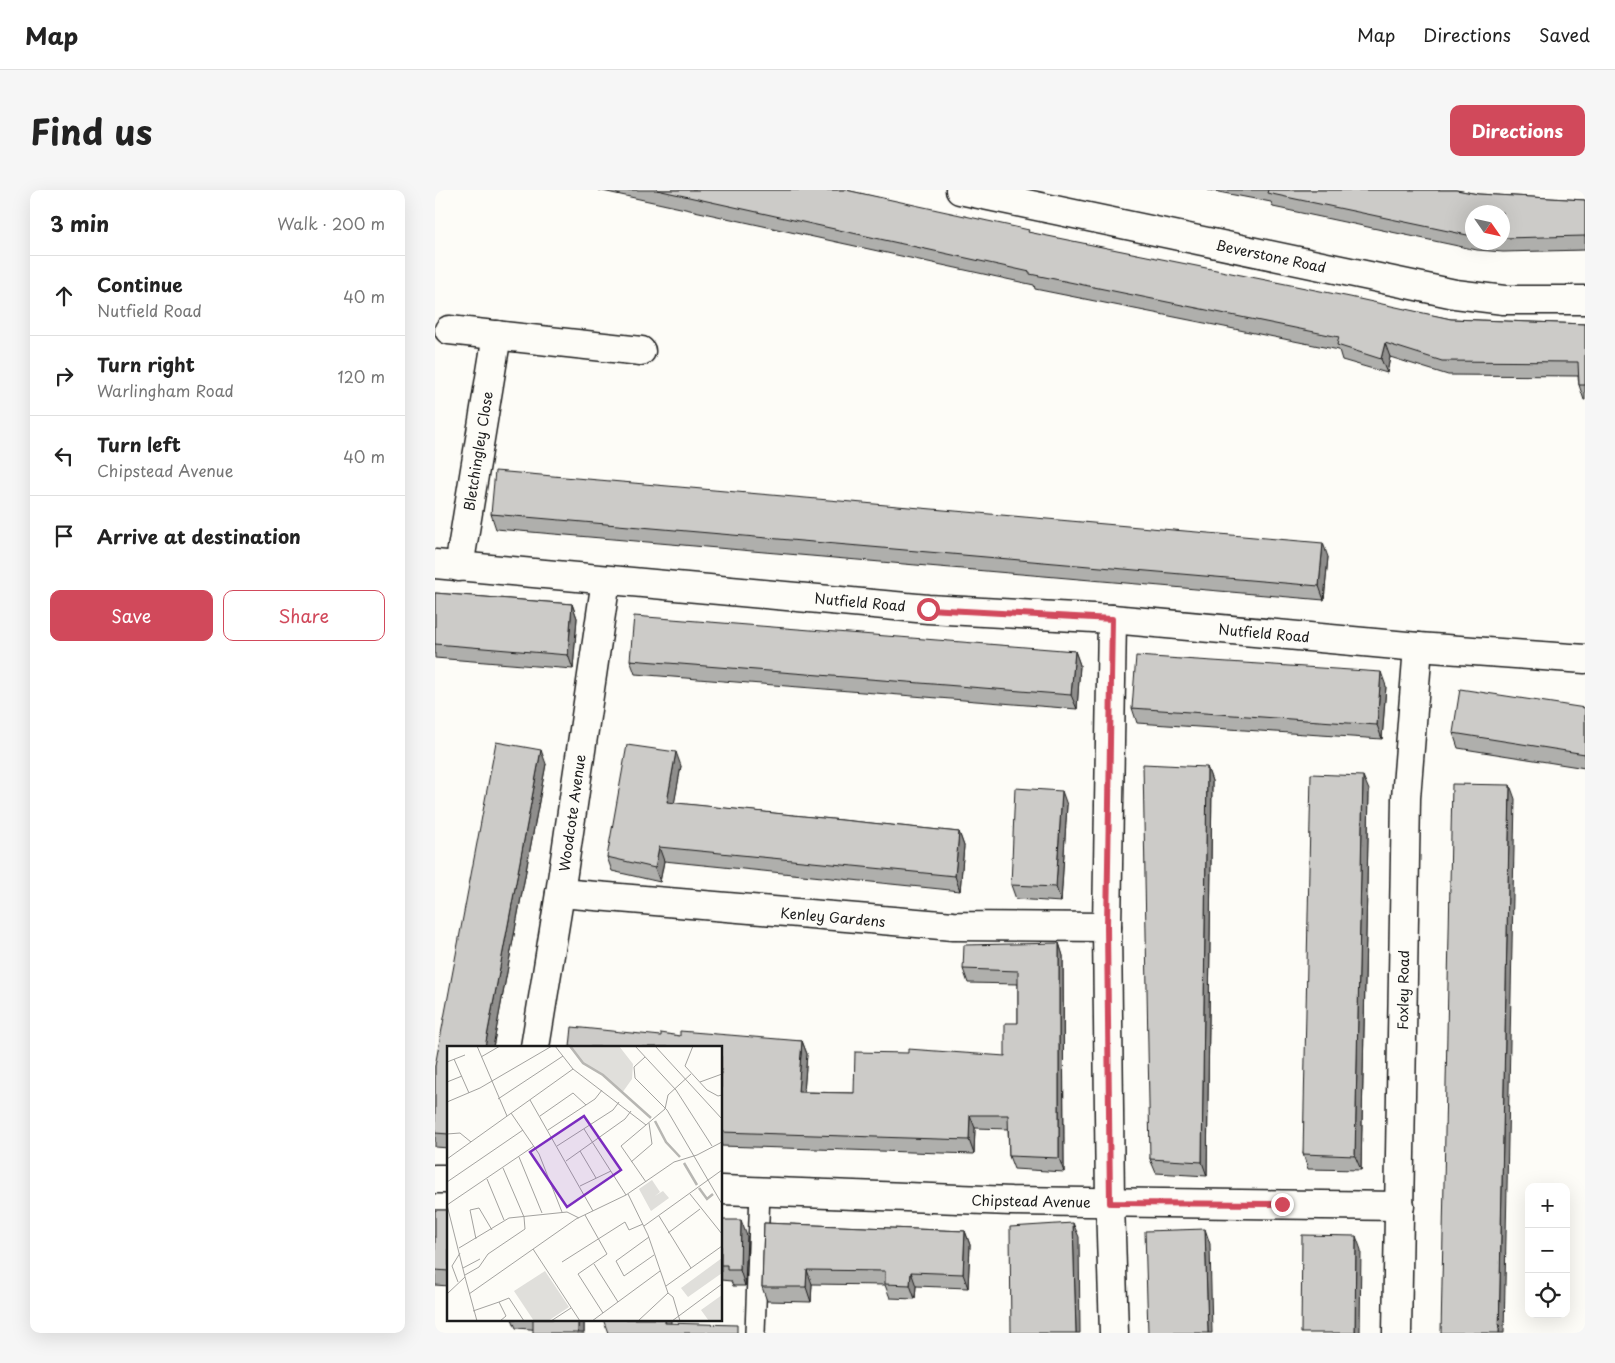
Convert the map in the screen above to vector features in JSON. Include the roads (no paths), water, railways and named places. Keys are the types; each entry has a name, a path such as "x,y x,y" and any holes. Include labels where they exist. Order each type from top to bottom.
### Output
{"street":[{"name":"Beverstone Road","path":"960,190 1455,294 1504,300 1585,300"},
{"path":"449,330 641,351"},
{"name":"Bletchingley Close","path":"447,566 497,335"},
{"name":"Nutfield Road","path":"447,566 928,609 1112,619 1417,647 1585,659"},
{"name":"Woodcote Avenue","path":"535,1046 560,893 606,580"},
{"path":"1112,619 1107,927 1110,1203 1114,1333"},
{"name":"Foxley Road","path":"1397,1333 1406,798 1417,647"},
{"name":"Kenley Gardens","path":"560,893 953,926 1107,927"},
{"name":"Chipstead Avenue","path":"723,1190 1011,1201 1400,1206"}],"lane":[{"path":"755,1333 760,1191"}]}
